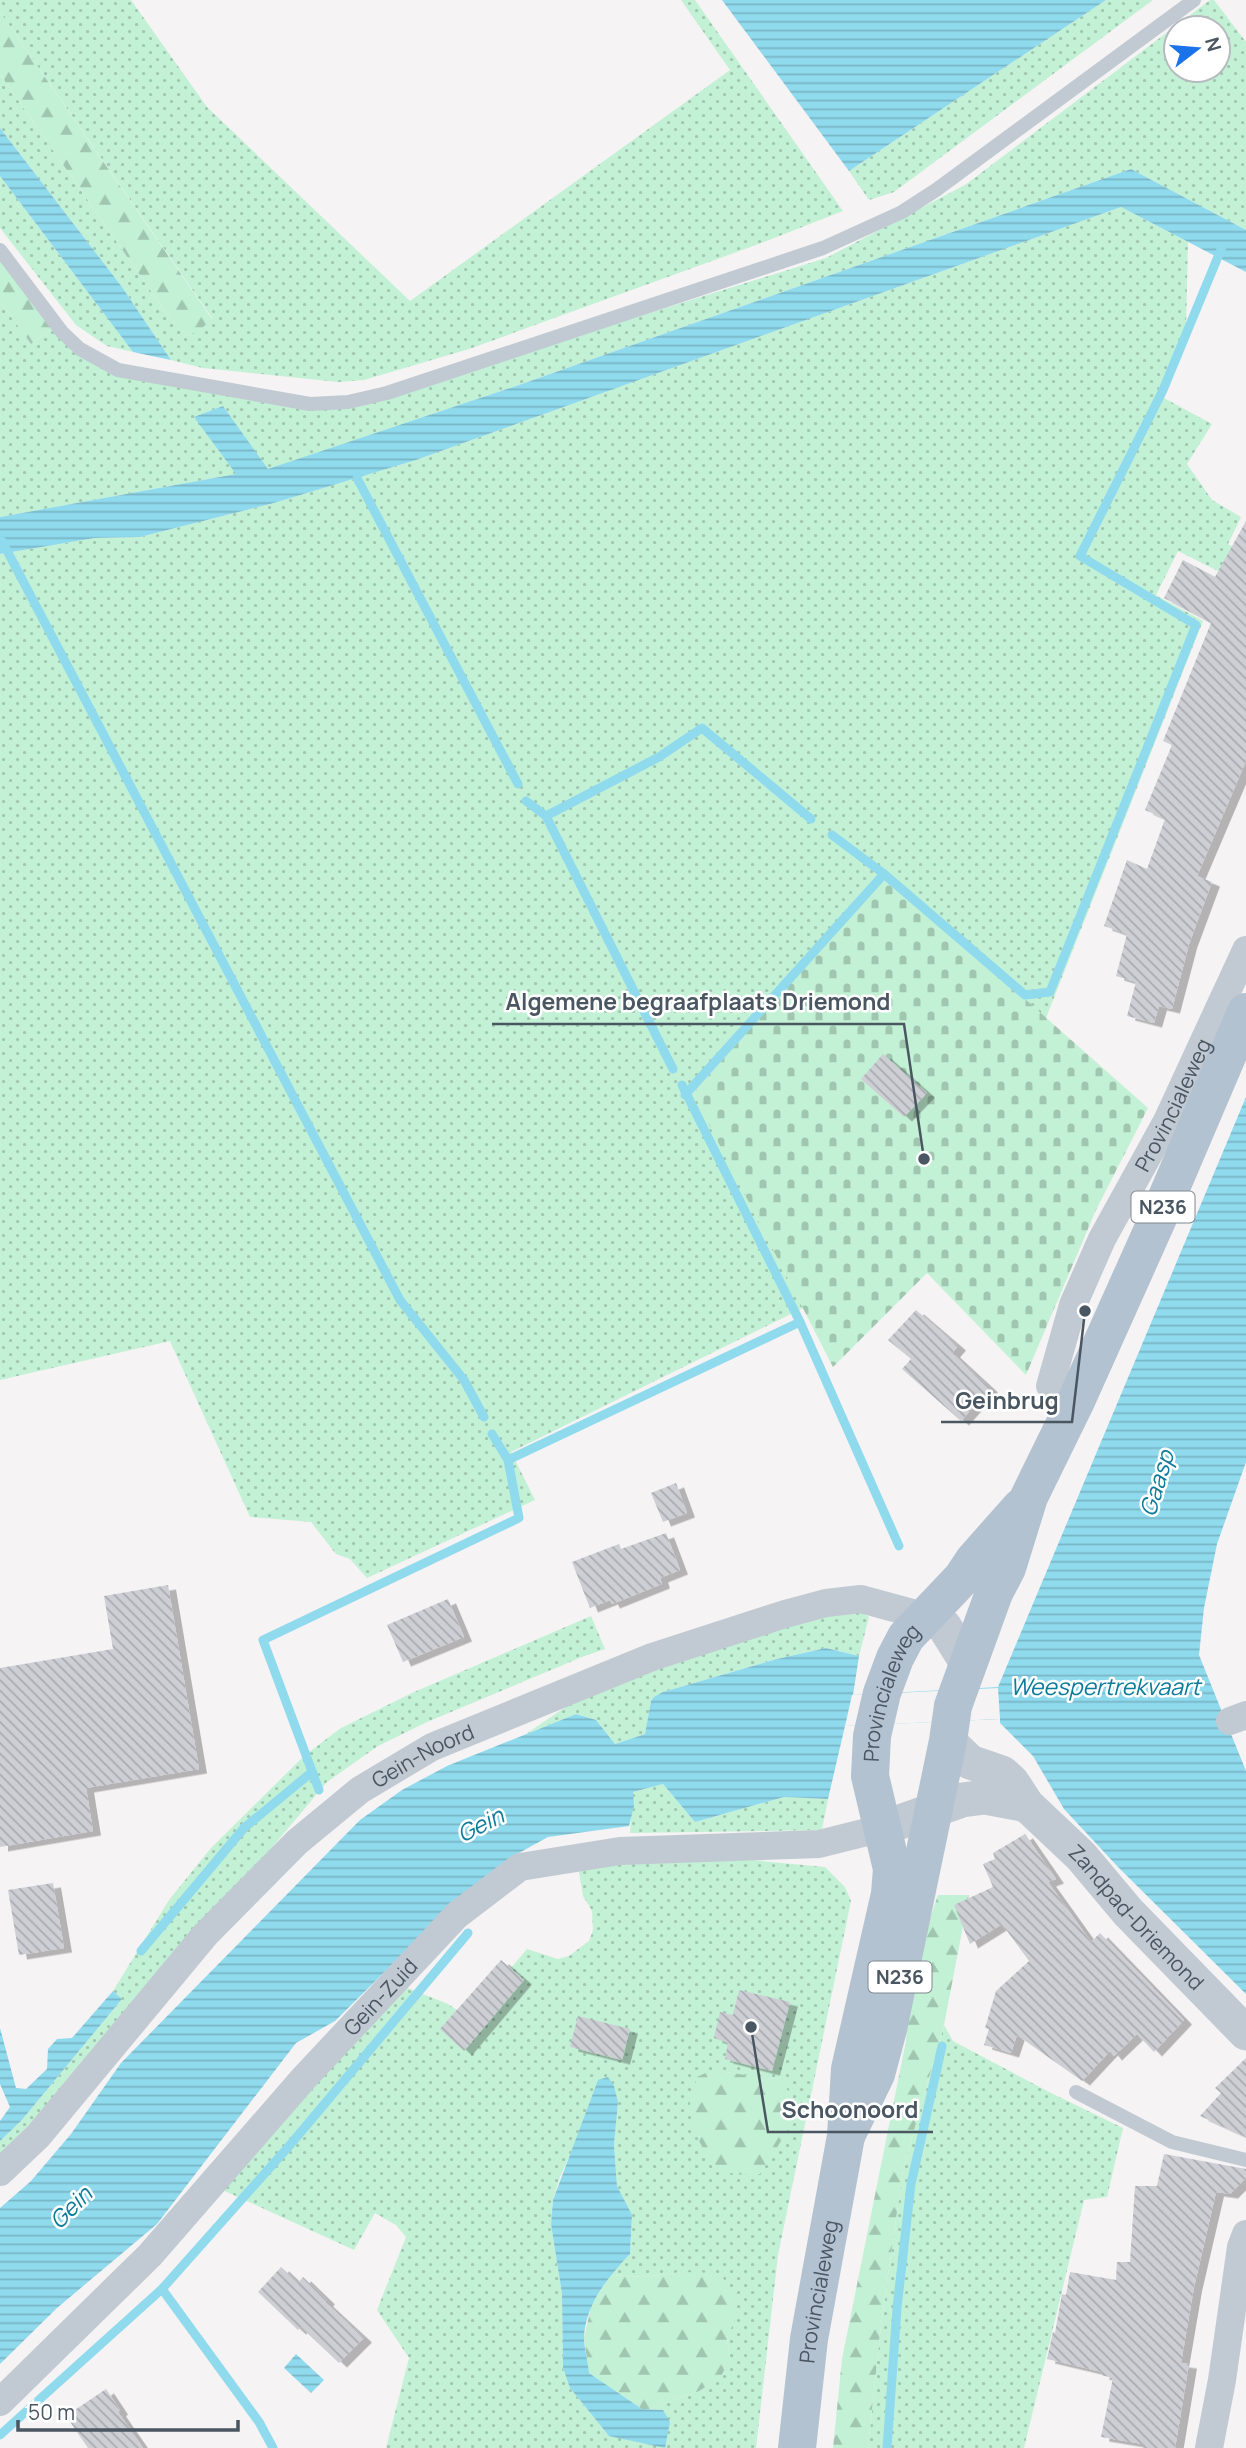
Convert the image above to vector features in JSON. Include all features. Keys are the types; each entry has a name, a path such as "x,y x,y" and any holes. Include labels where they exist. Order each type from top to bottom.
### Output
{"main road":[{"name":"Provincialeweg","path":"846,2136 876,2074 888,2029 956,1704 993,1593 1007,1568 1063,1393 1158,1218 1246,1012"},
{"name":"Provincialeweg","path":"797,2448 809,2339 846,2136 850,2069 890,1894 892,1869 870,1776 878,1709 895,1658 906,1637 928,1617 1029,1497"}],"street":[{"name":"Provincialeweg","path":"1063,1393 1073,1305 1102,1239 1167,1121 1246,950"},
{"name":"Gein-Noord","path":"0,2172 38,2136 205,1935 297,1842 360,1790 432,1747 652,1657 785,1614 861,1599 928,1617 944,1626 956,1704"},
{"name":"Zandpad-Driemond","path":"956,1704 970,1762 1002,1773 1012,1782 1027,1805 1081,1856 1128,1912 1246,2033"},
{"path":"883,1828 962,1800 985,1797 1027,1805"},
{"name":"Gein-Zuid","path":"0,2402 150,2255 304,2078 457,1915 520,1867 620,1852 819,1844 883,1828"},
{"path":"1209,2448 1222,2380 1241,2247 1246,2234"}],"lane":[{"path":"0,250 62,332 80,349 118,370 310,404 348,402 387,393 823,248 902,212 936,190 1194,0"},
{"path":"1076,2092 1172,2142 1246,2160"}],"green space":[{"path":"0,0 131,0 207,107 410,301 730,70 681,0 695,0 843,211 469,349 364,380 338,382 203,368 171,360 122,287 0,128 0,74 169,317 188,336 212,318 0,12"},
{"path":"1106,0 1153,0 894,192 869,200 849,171"},
{"path":"1210,0 1214,0 1225,14 1191,14"},
{"path":"0,12 212,319 201,329 188,336 169,317 0,74"},
{"path":"1232,24 1246,42 1246,230 1131,169 519,385 268,470 223,406 195,417 237,474 0,517 0,301 31,344 54,327 90,358 332,406 518,354 826,258 965,185 1162,36 1162,84 1232,84"},
{"path":"0,176 133,352 107,346 76,325 0,228"},
{"path":"1121,207 1188,242 1186,329 1164,398 1212,424 1187,464 1212,500 1241,517 1228,544 1246,554 1246,585 1178,551 1156,595 1203,621 1046,1018 886,876 693,1092 803,1308 511,1452 535,1500 367,1578 350,1559 336,1554 311,1522 250,1517 170,1341 0,1380 0,554 95,538 140,537 274,503 416,460"},
{"path":"0,259 54,327 31,344 0,301"},
{"path":"886,876 1148,1108 1096,1210 1026,1375 927,1273 833,1367 693,1093"},
{"path":"860,1611 869,1617 859,1656 826,1648 777,1659 663,1692 651,1701 645,1734 615,1744 596,1720 576,1714 526,1734 601,1683 782,1628 839,1613"},
{"path":"591,1616 605,1649 427,1722 378,1746 327,1782 74,2083 0,2166 0,2141 21,2121 122,1999 113,1991 169,1900 211,1848 304,1756 341,1728 412,1693"},
{"path":"663,1784 695,1822 784,1797 828,1799 822,1830 630,1833 633,1792"},
{"path":"620,1848 825,1867 845,1887 851,1901 778,2255 756,2448 386,2448 409,2358 377,2310 406,2237 396,2225 375,2213 354,2250 216,2187 400,1985 457,2010 484,2000 527,1949 558,1959 569,1956 589,1941 593,1930 592,1911 583,1896 576,1854","holes":["727,2072 753,2078 781,2079 695,2130","598,2080 618,2102 614,2145 617,2186 632,2216 630,2254 610,2275 645,2277 682,2272 736,2315 727,2338 730,2359 699,2391 649,2409 663,2410 609,2436 570,2388 563,2368 562,2294 551,2224 553,2200 560,2177"]},
{"path":"938,1895 969,1895 944,2025 903,2169 880,2333 868,2448 833,2448 842,2359 906,2041 910,1977"},
{"path":"944,2025 953,2041 1123,2128 1107,2197 1084,2200 1024,2448 868,2448 880,2333 903,2169"},
{"path":"710,2071 781,2079 788,2092 793,2106 791,2121 760,2174 728,2172 714,2163 702,2147 693,2124 690,2104 697,2077"},
{"path":"682,2272 714,2273 724,2279 735,2298 737,2315 727,2338 730,2359 720,2378 699,2391 649,2409 642,2409 589,2373 584,2338 591,2307 610,2275 645,2277"}],"water":[{"path":"722,0 1106,0 849,171"},
{"path":"0,128 122,287 171,360 133,352 0,176"},
{"path":"1131,169 1246,230 1246,272 1121,207 416,460 274,503 140,537 95,538 0,554 0,517 236,474 194,417 223,406 268,469 519,385"},
{"path":"1246,1097 1246,1462 1217,1544 1204,1608 1199,1655 1246,1771 1246,1994 1118,1867 1064,1809 1033,1756 1000,1723 1000,1719 845,1726 828,1799 784,1797 695,1822 663,1784 633,1792 634,1806 629,1826 548,1837 508,1859 462,1895 335,2021 296,2043 157,2224 57,2308 0,2364 0,2208 31,2181 71,2134 121,2063 360,1820 402,1790 447,1766 576,1714 596,1720 615,1744 645,1734 651,1701 663,1692 777,1659 826,1648 859,1656 853,1695 998,1687"},
{"path":"113,1991 122,1999 21,2121 0,2141 0,2121 10,2107 0,2084 0,2028 16,2088 26,2089 47,2069 48,2049 57,2039 72,2038"},
{"path":"608,2077 614,2086 618,2102 614,2145 617,2186 632,2215 630,2254 606,2282 593,2304 585,2327 585,2348 589,2373 642,2409 663,2410 670,2422 665,2448 609,2436 570,2388 563,2368 562,2294 551,2224 553,2200 598,2080"},
{"path":"296,2354 324,2380 311,2393 284,2368"}],"pier":[{"path":"998,1688 1000,1719 845,1726 852,1695"}],"building":[{"path":"1246,521 1246,761 1197,876 1212,882 1189,944 1172,1009 1159,1006 1154,1023 1127,1016 1136,982 1116,976 1127,934 1104,926 1127,860 1147,869 1165,819 1145,810 1172,745 1163,741 1211,623 1164,598 1183,560 1215,577"},
{"path":"883,1054 927,1093 904,1117 861,1079"},
{"path":"916,1310 958,1346 952,1353 990,1388 961,1421 902,1369 911,1359 888,1340"},
{"path":"676,1483 687,1513 663,1522 651,1493"},
{"path":"666,1533 680,1570 660,1578 662,1584 612,1604 610,1600 590,1608 572,1562 619,1544 621,1549"},
{"path":"168,1585 199,1769 86,1788 93,1831 0,1847 0,1668 113,1649 104,1596"},
{"path":"448,1599 464,1637 403,1662 387,1625"},
{"path":"1025,1834 1056,1879 1048,1882 1091,1942 1100,1933 1184,2020 1154,2052 1137,2034 1114,2056 1110,2051 1082,2081 1017,2035 1011,2053 984,2045 989,2029 985,2028 996,1991 1029,1961 1002,1924 970,1944 954,1905 993,1887 983,1864 995,1859 993,1853"},
{"path":"53,1883 64,1948 19,1955 8,1890"},
{"path":"501,1960 524,1980 464,2051 440,2029"},
{"path":"739,1990 790,2002 772,2071 725,2059 728,2043 714,2038 720,2012 733,2015"},
{"path":"578,2016 630,2029 622,2060 570,2047"},
{"path":"1246,2058 1246,2137 1200,2116 1221,2093 1215,2088"},
{"path":"1164,2154 1246,2169 1246,2178 1230,2194 1216,2192 1194,2287 1181,2363 1189,2364 1175,2448 1143,2448 1143,2444 1101,2437 1113,2378 1101,2375 1102,2372 1047,2359 1062,2294 1066,2295 1070,2272 1116,2280 1117,2262 1130,2262 1135,2186 1157,2186"},
{"path":"281,2267 298,2283 303,2277 327,2300 325,2302 364,2338 339,2363 301,2327 298,2330 258,2292"},
{"path":"106,2389 143,2448 88,2448 66,2416"}],"waterway":[{"path":"832,835 884,874 1025,995 1050,992 1196,625 1080,556 1163,390 1222,247"},
{"path":"357,478 518,784"},
{"path":"0,541 400,1300 464,1380 484,1417"},
{"path":"546,816 659,757 702,728 811,819"},
{"path":"526,801 546,816 673,1069"},
{"path":"685,1095 884,874"},
{"path":"682,1085 800,1322 899,1546"},
{"path":"508,1460 800,1322"},
{"path":"319,1790 263,1640 519,1518 508,1460 492,1434"},
{"path":"141,1951 244,1828 312,1772"},
{"path":"0,2435 162,2289 290,2145 468,1933"},
{"path":"887,2448 897,2308 911,2184 942,2046"},
{"path":"162,2289 259,2422 273,2448"}],"place":[{"name":"Algemene begraafplaats Driemond","path":"924,1159"},
{"name":"Geinbrug","path":"1085,1311"},
{"name":"Schoonoord","path":"751,2027"}],"water label":[{"name":"Gaasp","path":"1156,1483"},
{"name":"Weespertrekvaart","path":"1105,1686"},
{"name":"Gein","path":"480,1824"},
{"name":"Gein","path":"70,2207"}]}
